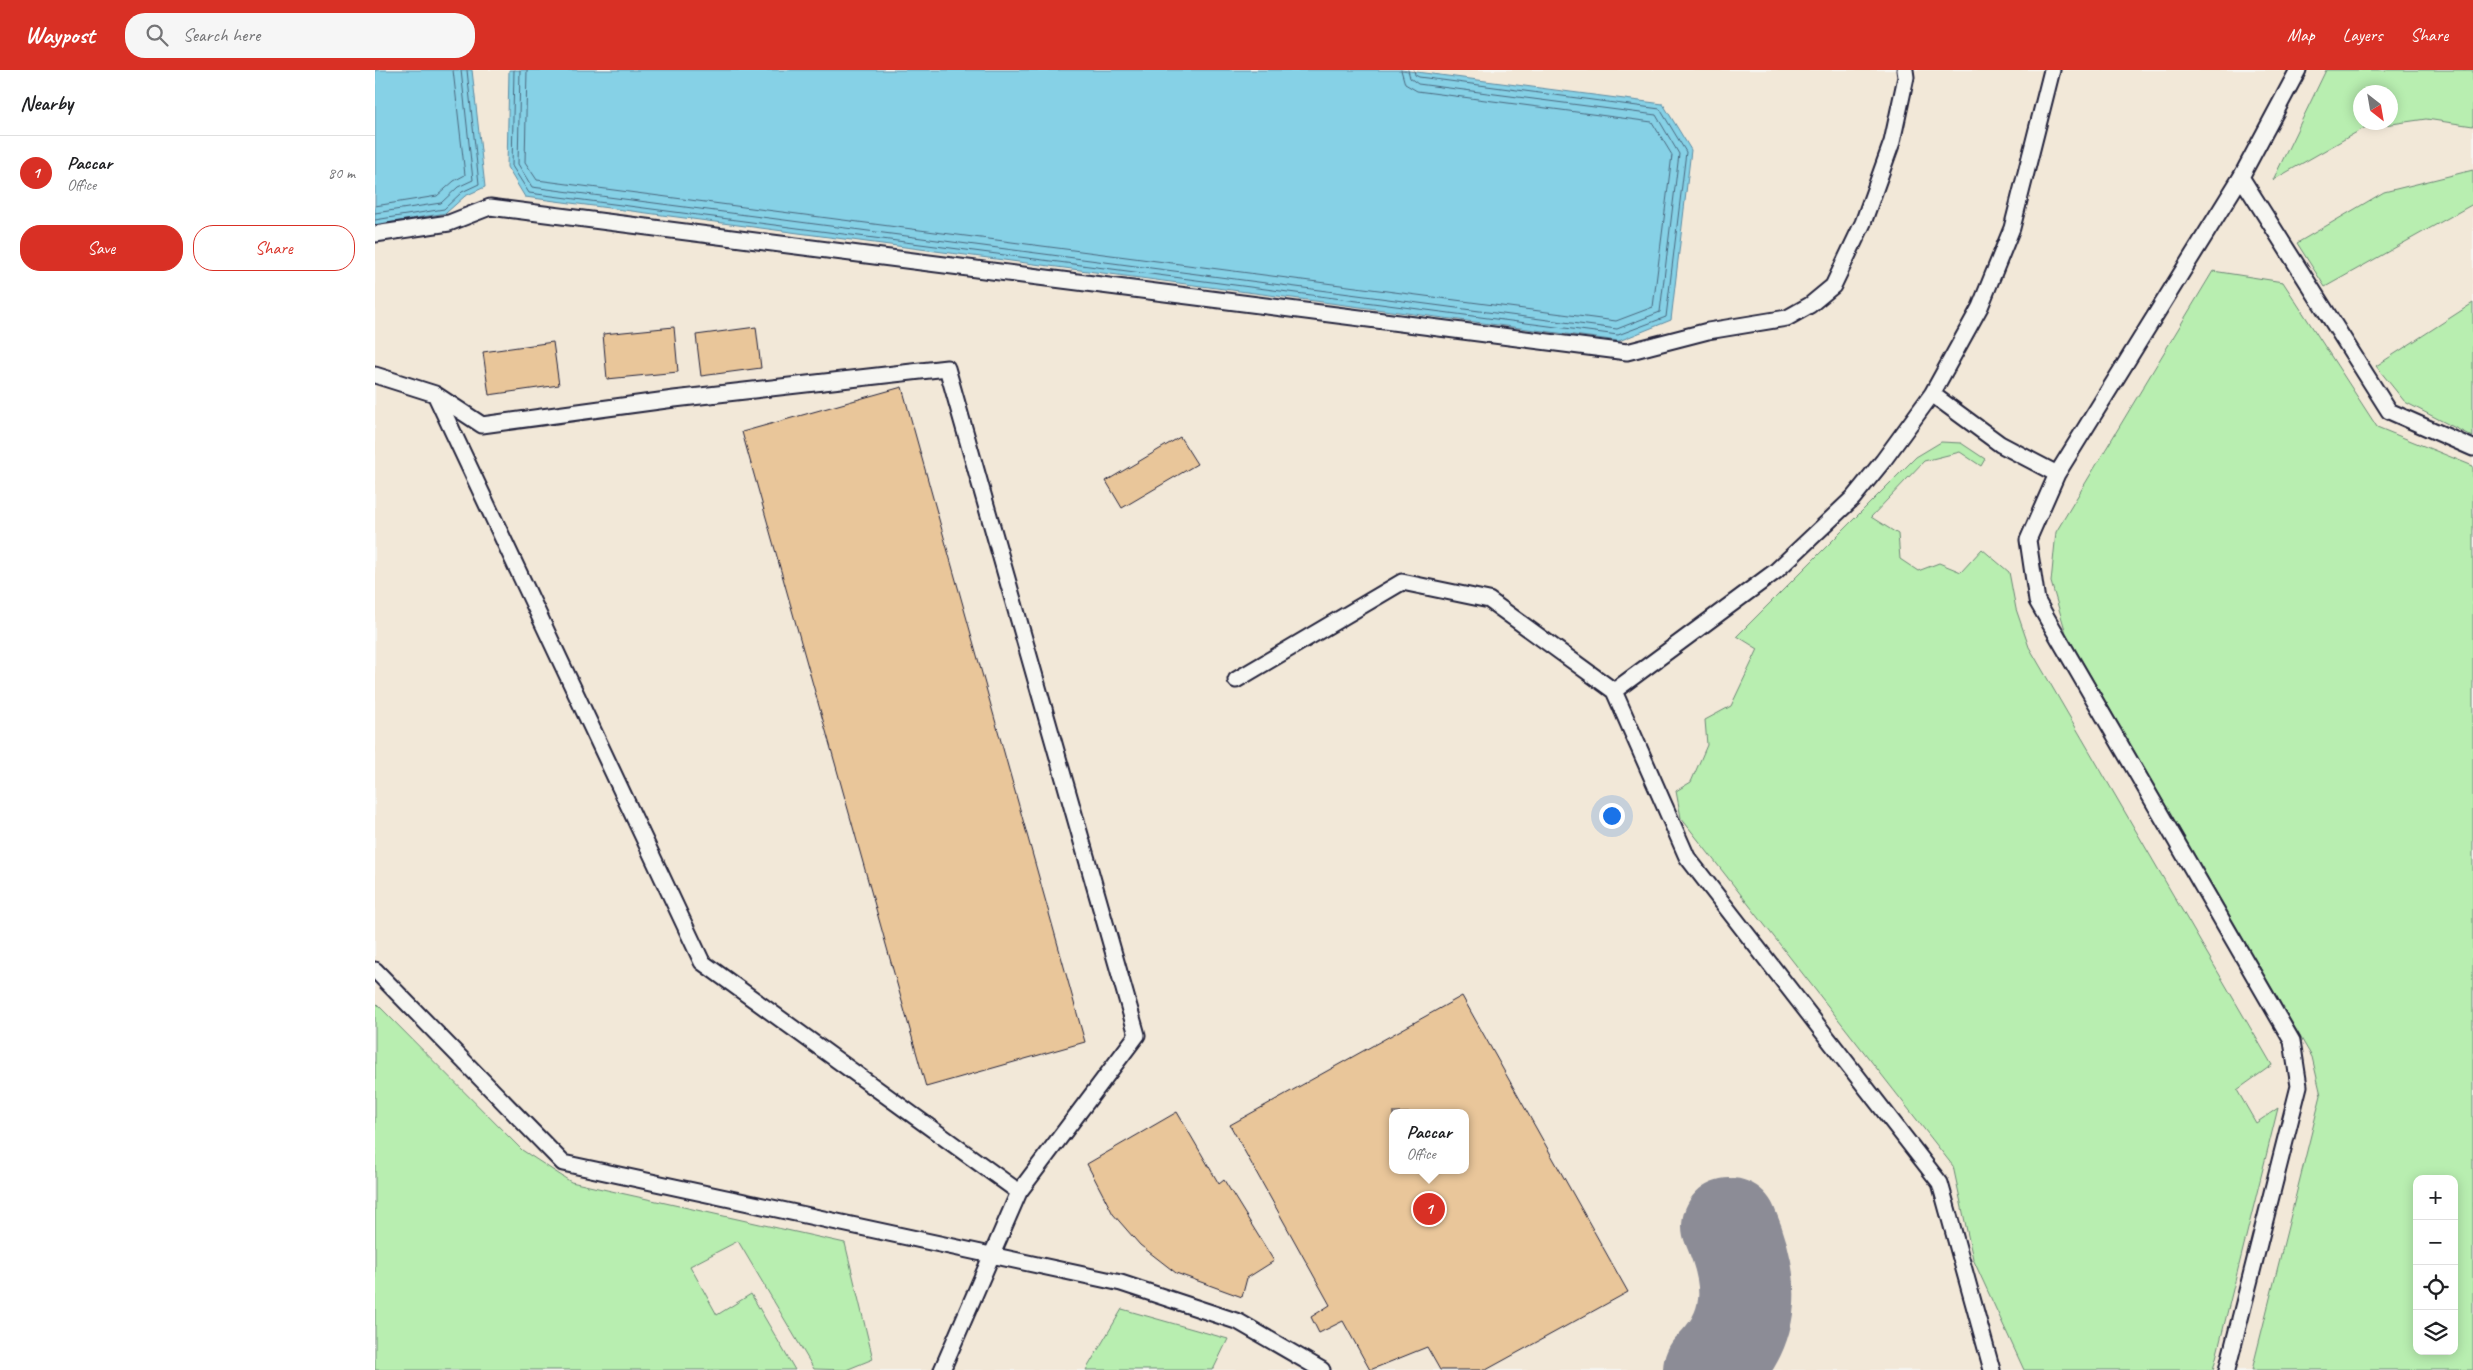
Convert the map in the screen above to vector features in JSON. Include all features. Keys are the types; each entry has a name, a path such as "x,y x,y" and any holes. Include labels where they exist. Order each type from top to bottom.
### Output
{"lane":[{"path":"375,234 449,223 490,207 1627,352 1708,331 1787,318 1810,305 1833,286 1863,223 1892,142 1906,76 1905,70"},
{"path":"1614,691 1776,571 1853,498 1883,461 1932,394 1979,307 2012,228 2052,70"},
{"path":"2227,1370 2299,1086 2291,1041 2037,601 2028,540 2057,474 2241,177 2298,70"},
{"path":"2241,177 2389,411 2473,448"},
{"path":"375,375 435,394 482,425 674,399 947,368 1137,1035 1019,1192 993,1256 942,1370"},
{"path":"435,394 703,962 1019,1192"},
{"path":"1932,394 2000,444 2057,474"},
{"path":"1236,680 1402,582 1489,600 1614,691 1687,857 1940,1183 1992,1370"},
{"path":"375,970 563,1163 1121,1283 1239,1322 1322,1370"}],"shaded area":[{"path":"375,70 2473,70 2473,1370 375,1370"}],"green space":[{"path":"2326,70 2473,70 2473,126 2426,119 2398,123 2398,85 2353,85 2353,130 2360,130 2273,180"},
{"path":"2473,170 2473,204 2325,287 2297,243 2384,192"},
{"path":"2213,271 2283,282 2377,427 2473,466 2473,1370 2252,1370 2321,1095 2312,1057 2066,633 2051,582 2056,532"},
{"path":"2473,303 2473,437 2405,402 2376,366"},
{"path":"1941,442 1961,443 1985,459 1981,466 1960,452 1924,461 1871,517 1898,534 1900,559 1918,571 1939,563 1961,572 1982,549 2009,572 2016,609 2029,647 2272,1065 2237,1090 2256,1123 2278,1108 2213,1370 2024,1370 1973,1259 1953,1166 1681,818 1676,791 1691,782 1707,745 1705,720 1731,706 1758,649 1737,636 1916,457"},
{"path":"375,1002 522,1150 571,1182 845,1243 873,1359 846,1370 814,1369 738,1241 690,1266 717,1315 751,1294 795,1370 375,1370"},
{"path":"1122,1309 1228,1339 1213,1370 1086,1370"}],"water":[{"path":"375,70 472,70 485,187 465,196 446,213 375,225"},
{"path":"509,70 1401,70 1663,104 1691,150 1671,320 1619,341 525,197 507,167"}],"building":[{"path":"674,327 678,372 607,379 603,334"},
{"path":"756,327 761,368 701,376 696,335"},
{"path":"553,342 559,385 489,395 483,352"},
{"path":"902,387 1085,1042 926,1087 742,432"},
{"path":"1180,437 1197,464 1122,508 1106,481"},
{"path":"1462,996 1628,1292 1486,1370 1440,1370 1427,1347 1370,1370 1343,1321 1319,1333 1311,1317 1330,1305 1230,1125"},
{"path":"1177,1112 1219,1184 1224,1180 1274,1261 1247,1278 1242,1297 1176,1273 1140,1245 1113,1214 1087,1164"}],"taxiway":[{"path":"1711,1370 1726,1354 1736,1337 1743,1320 1746,1302 1743,1265 1730,1226"}],"place":[{"name":"Paccar","path":"1429,1209"}]}
